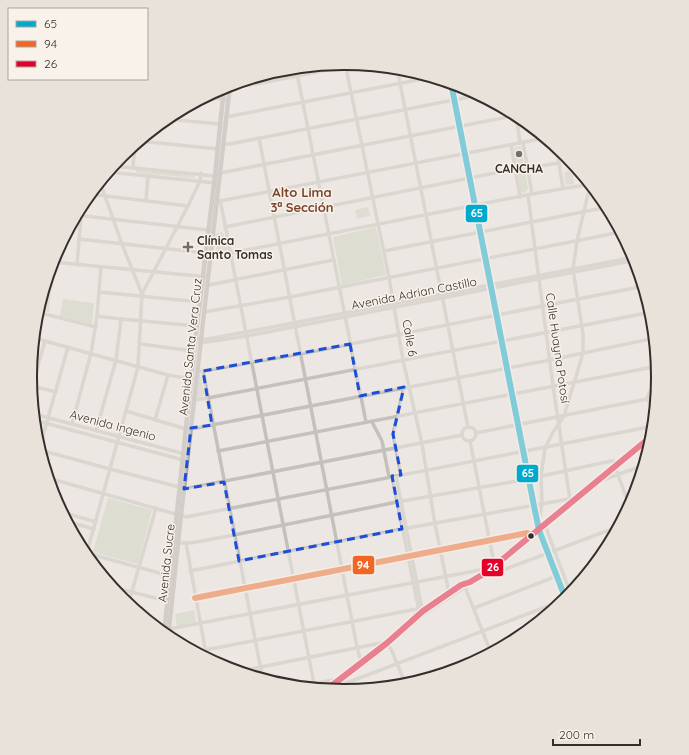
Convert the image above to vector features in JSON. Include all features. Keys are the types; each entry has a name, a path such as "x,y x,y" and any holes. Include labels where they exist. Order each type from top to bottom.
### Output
{"main road":[{"name":"Avenida Santa Vera Cruz","path":"217,174 223,144 229,92"},
{"name":"Avenida Santa Vera Cruz","path":"208,254 208,230 216,183 223,95"},
{"name":"Avenida Santa Vera Cruz","path":"188,428 194,400 197,371 197,326 200,302 218,200 216,183"},
{"name":"Avenida Santa Vera Cruz","path":"179,514 194,351 198,341 204,312 207,284 205,277"},
{"name":"Avenida Sucre","path":"167,628 178,543 179,514"},
{"name":"Avenida Sucre","path":"167,628 167,601 179,514"}],"street":[{"name":"Calle 6","path":"346,70 384,251 398,334 422,444 435,524 450,592"},
{"path":"251,85 272,82 309,72"},
{"path":"297,75 366,422"},
{"path":"398,75 468,427"},
{"path":"226,117 302,101 420,79"},
{"path":"453,90 476,205 522,452 537,521 548,554 564,593"},
{"path":"223,144 230,144 470,97"},
{"path":"216,98 228,100"},
{"path":"121,166 201,174 217,174 507,117"},
{"path":"177,120 220,124"},
{"name":"Calle Huayna Potosí","path":"518,124 527,168 534,249 558,424 571,500"},
{"path":"259,138 352,621 363,663"},
{"path":"314,683 231,253 218,200 538,139"},
{"path":"147,142 218,149"},
{"path":"510,145 520,197"},
{"path":"129,174 132,167 134,154"},
{"path":"558,156 563,188"},
{"path":"527,168 559,163"},
{"path":"132,167 134,174"},
{"path":"225,227 515,169"},
{"path":"115,173 216,183"},
{"path":"142,295 188,206 200,181 201,174"},
{"path":"146,200 148,176"},
{"path":"79,239 208,254 231,253 426,214 563,188 585,186"},
{"path":"88,547 138,367 141,321 142,295 102,189"},
{"path":"537,521 542,504 541,476 545,448 553,432 564,416 583,353 584,342 574,271 577,241 589,191"},
{"path":"98,195 188,206"},
{"path":"384,251 601,208"},
{"path":"83,216 208,230"},
{"path":"77,265 81,220"},
{"path":"204,312 290,297 616,233"},
{"name":"Avenida Adrian Castillo","path":"574,271 628,259"},
{"path":"207,284 236,280 333,260"},
{"name":"Avenida Adrian Castillo","path":"198,341 296,325 394,305 629,261"},
{"path":"59,263 205,277"},
{"path":"72,424 91,353 96,327 101,267"},
{"path":"197,371 300,354 639,287"},
{"path":"99,292 142,295 200,302"},
{"path":"194,400 306,380 645,313"},
{"path":"44,314 96,327"},
{"path":"97,316 121,320 197,326"},
{"path":"96,431 116,360 121,320"},
{"path":"126,411 188,428 212,425 550,360 649,339"},
{"path":"40,340 168,375 191,379"},
{"path":"38,367 45,341"},
{"path":"140,344 194,351"},
{"path":"43,438 68,347"},
{"path":"218,451 651,367"},
{"path":"203,371 212,425 262,674"},
{"path":"155,420 168,375"},
{"path":"37,387 56,392"},
{"path":"404,388 393,434 395,448 395,476 421,612"},
{"path":"647,399 651,390"},
{"path":"476,432 647,399"},
{"path":"647,399 650,404"},
{"name":"Avenida Ingenio","path":"40,416 185,454"},
{"name":"Avenida Ingenio","path":"41,422 185,461"},
{"path":"372,422 380,437 383,451 395,476"},
{"path":"468,427 472,428 476,432"},
{"path":"468,427 463,430 462,435 464,440 470,441 475,438 476,432"},
{"path":"54,480 186,517 648,427"},
{"path":"46,452 182,488 224,482 462,435"},
{"path":"470,441 493,558 496,564"},
{"path":"337,685 388,644 421,612 450,592 487,572 545,525 571,500 595,483 645,442"},
{"path":"178,543 186,544 234,535 430,496 528,479 611,461 619,464"},
{"path":"615,467 627,499"},
{"path":"595,483 639,467"},
{"path":"190,571 404,529 571,500"},
{"path":"130,598 156,508"},
{"path":"69,514 96,522"},
{"path":"74,523 94,529"},
{"path":"545,525 568,588"},
{"path":"167,628 299,605 480,570 484,570 490,574 496,573 612,529"},
{"path":"195,598 343,568 490,541 527,532 531,535"},
{"path":"186,544 205,650 352,621 421,612 465,587 470,582"},
{"path":"95,556 170,576"},
{"path":"474,608 557,576"},
{"path":"465,587 489,649"},
{"path":"122,590 167,601"},
{"path":"319,683 341,681 345,683 349,682 552,605"},
{"path":"247,669 358,647 388,644"},
{"path":"388,644 404,679"},
{"path":"335,685 341,681"}],"highlighted area":[{"path":"350,344 360,396 404,387 393,434 401,475 392,476 402,529 239,561 224,482 184,489 191,428 212,425 203,371"}],"green space":[{"path":"521,146 528,188 526,192 523,193 519,189 514,148"},
{"path":"138,169 194,176 195,178 137,173 136,171"},
{"path":"572,171 574,184 566,185 564,172"},
{"path":"368,207 370,216 357,219 355,210"},
{"path":"376,227 386,275 342,285 333,237"},
{"path":"222,232 228,250 217,253 214,237 215,234"},
{"path":"51,284 49,312 44,311"},
{"path":"63,299 94,303 92,324 60,316"},
{"path":"199,374 205,395 197,398 196,397"},
{"path":"108,498 152,510 138,564 93,552"},
{"path":"194,610 196,622 177,626 175,614"}],"transit line":[{"name":"65","path":"452,89 539,530 563,593"},
{"name":"26","path":"333,684 387,643 423,611 461,585 470,582 487,572 645,442"},
{"name":"94","path":"195,598 527,533 531,535"}],"place":[{"name":"CANCHA","path":"519,154"},
{"name":"Clínica Santo Tomas","path":"188,247"}],"district":[{"name":"Alto Lima 3ª Sección","path":"302,200"}]}
